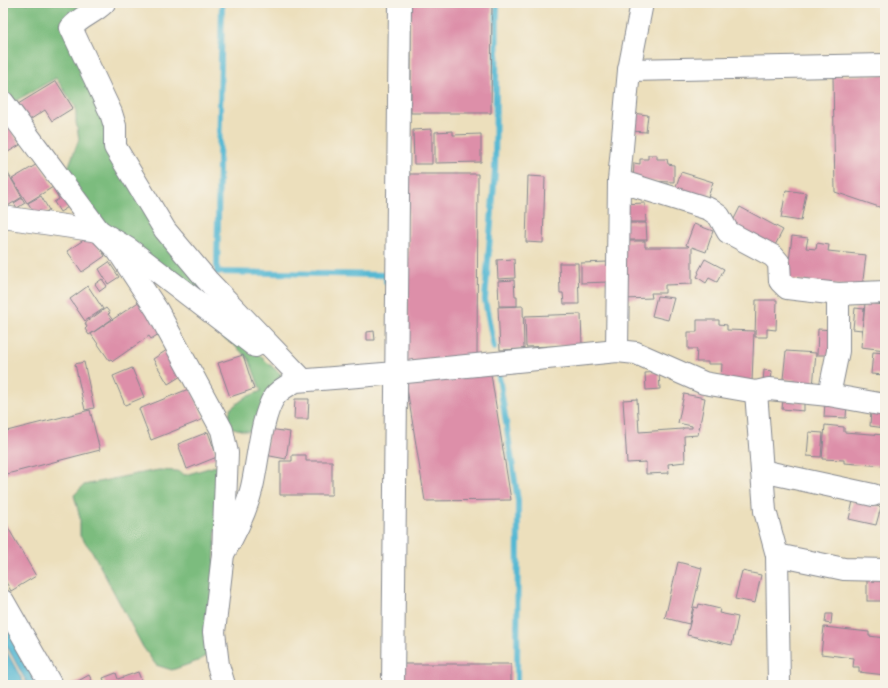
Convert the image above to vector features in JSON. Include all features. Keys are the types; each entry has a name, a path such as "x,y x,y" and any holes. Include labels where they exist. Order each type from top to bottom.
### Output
{"street":[{"path":"104,3 98,9 77,21 71,28 111,113 115,126 115,147 165,230 207,280 303,380"},
{"path":"393,685 400,3"},
{"path":"617,351 619,181 629,70 642,3"},
{"path":"629,70 885,65"},
{"path":"3,102 99,231 118,251 157,310 222,430 227,453 223,554 214,632 218,665 224,685"},
{"path":"619,181 709,209 719,216 728,232 773,256 779,263 780,281 787,288 838,294 885,292"},
{"path":"3,217 99,231 130,250 255,346 303,380"},
{"path":"829,395 838,351 838,294"},
{"path":"223,554 236,533 245,510 252,487 266,414 274,396 286,386 296,381 396,373 617,351 636,353 704,383 756,392 769,389 829,395 885,405"},
{"path":"756,392 765,511 777,555 779,685"},
{"path":"762,471 873,496"},
{"path":"777,555 844,569 885,570"},
{"path":"3,601 51,685"}],"green space":[{"path":"3,3 88,3 74,11 61,22 103,107 213,300 100,223 67,182 68,168 79,139 76,122 76,108 56,78 10,104 3,93"},
{"path":"223,324 282,375 280,384 259,431 244,431 230,427 228,419 231,408 246,397 261,391 249,359 233,344 219,335 216,325"},
{"path":"219,465 210,654 198,661 172,670 156,665 143,647 92,551 80,536 80,518 74,495 84,485 136,474 159,470 177,471 185,475"}],"water":[{"path":"3,613 43,685 28,685 3,639"},
{"path":"3,645 25,685 6,685 3,680"}],"building":[{"path":"411,3 492,3 491,113 411,113"},
{"path":"885,75 885,209 835,192 833,76"},
{"path":"56,81 73,108 52,121 45,110 28,121 18,104"},
{"path":"632,113 648,115 646,132 630,131"},
{"path":"3,116 20,145 3,155"},
{"path":"432,129 432,164 414,164 413,130"},
{"path":"453,131 453,135 481,134 481,162 435,163 435,132"},
{"path":"648,155 657,155 657,159 667,159 668,164 674,165 674,182 633,181 634,163 640,164 640,159 648,159"},
{"path":"39,163 53,187 27,203 12,179"},
{"path":"3,165 22,197 3,209"},
{"path":"681,172 713,182 706,203 674,192"},
{"path":"409,174 478,174 477,356 407,363"},
{"path":"528,176 545,177 543,243 526,242"},
{"path":"59,186 70,206 60,212 54,202 59,199 54,189"},
{"path":"786,190 806,193 801,221 781,218"},
{"path":"41,196 49,210 37,217 28,203"},
{"path":"22,198 25,203 17,208 14,203"},
{"path":"645,203 646,222 622,222 622,204"},
{"path":"740,207 783,230 772,251 729,229"},
{"path":"622,223 646,223 647,240 622,240"},
{"path":"694,224 713,231 706,252 692,247 692,284 665,285 665,293 651,293 652,298 624,299 623,241 645,241 645,247 688,247 689,246 686,245"},
{"path":"91,235 105,256 82,272 67,251"},
{"path":"792,236 808,238 806,248 816,249 817,243 829,245 828,251 866,255 862,288 787,279"},
{"path":"514,259 515,278 498,279 497,260"},
{"path":"705,259 724,269 717,282 709,278 706,283 697,277"},
{"path":"109,262 119,277 108,284 99,269"},
{"path":"608,262 608,282 581,283 581,263"},
{"path":"559,263 578,263 579,304 564,304 563,293 560,293"},
{"path":"102,279 107,286 100,291 95,284"},
{"path":"514,280 517,306 499,306 498,281"},
{"path":"88,286 103,309 85,321 70,299"},
{"path":"657,296 674,298 668,320 652,316"},
{"path":"756,300 777,300 776,330 767,329 767,337 755,337"},
{"path":"140,301 162,332 151,339 149,336 113,361 111,359 109,360 91,334"},
{"path":"865,303 885,305 885,350 861,347"},
{"path":"523,306 524,349 500,350 498,307"},
{"path":"106,308 112,319 89,335 85,329 87,327 85,323"},
{"path":"855,308 864,309 862,330 853,329"},
{"path":"581,314 582,345 526,347 525,316"},
{"path":"697,320 719,320 719,324 727,325 727,330 754,331 752,382 721,381 722,364 696,362 697,349 688,349 688,332 697,332"},
{"path":"818,329 833,330 832,355 817,355"},
{"path":"374,331 375,340 367,340 367,332"},
{"path":"170,348 186,373 168,384 153,359"},
{"path":"786,351 816,353 813,387 794,386 795,380 783,379"},
{"path":"873,352 885,353 885,375 871,374"},
{"path":"243,355 254,389 230,397 218,363"},
{"path":"84,362 94,408 85,410 75,364"},
{"path":"132,368 144,397 125,405 113,376"},
{"path":"490,368 511,500 425,501 406,382"},
{"path":"764,370 772,371 771,382 763,382"},
{"path":"659,372 660,389 646,390 645,373"},
{"path":"884,381 885,400 882,400"},
{"path":"191,388 204,419 151,440 139,409"},
{"path":"684,394 705,398 698,435 684,436 685,462 668,464 669,473 646,474 646,462 627,463 623,400 637,399 639,432 692,428 692,426 678,423"},
{"path":"295,399 309,399 308,419 294,419"},
{"path":"783,400 804,402 804,411 782,409"},
{"path":"825,402 847,403 846,418 824,417"},
{"path":"90,410 100,450 3,475 3,432"},
{"path":"871,410 885,411 885,428 870,426"},
{"path":"825,425 844,427 844,432 885,435 885,466 844,463 844,460 822,459"},
{"path":"269,429 290,432 286,459 265,455"},
{"path":"208,432 217,457 187,469 178,444"},
{"path":"809,432 823,433 821,457 807,456"},
{"path":"292,455 306,455 306,461 332,461 332,495 280,495 280,461 292,461"},
{"path":"853,501 881,507 876,525 849,519"},
{"path":"883,514 885,514 885,526 884,526"},
{"path":"3,519 36,576 11,591 3,577"},
{"path":"678,562 702,568 689,624 665,618"},
{"path":"742,571 761,575 755,603 735,599"},
{"path":"867,578 885,578 885,601 867,601"},
{"path":"699,604 720,609 719,613 738,617 732,645 687,635 694,607 698,608"},
{"path":"826,614 832,614 831,624 825,623"},
{"path":"824,627 869,632 869,636 885,638 885,675 859,672 859,667 853,667 854,658 821,654"},
{"path":"403,664 511,664 511,685 403,685"},
{"path":"138,672 143,685 106,685 103,678 116,673 118,679"},
{"path":"89,675 94,685 71,685"}],"waterway":[{"path":"222,3 217,272 386,275 386,282"},
{"path":"494,348 485,300 495,171 497,3"},
{"path":"498,370 518,501 517,685"}]}
